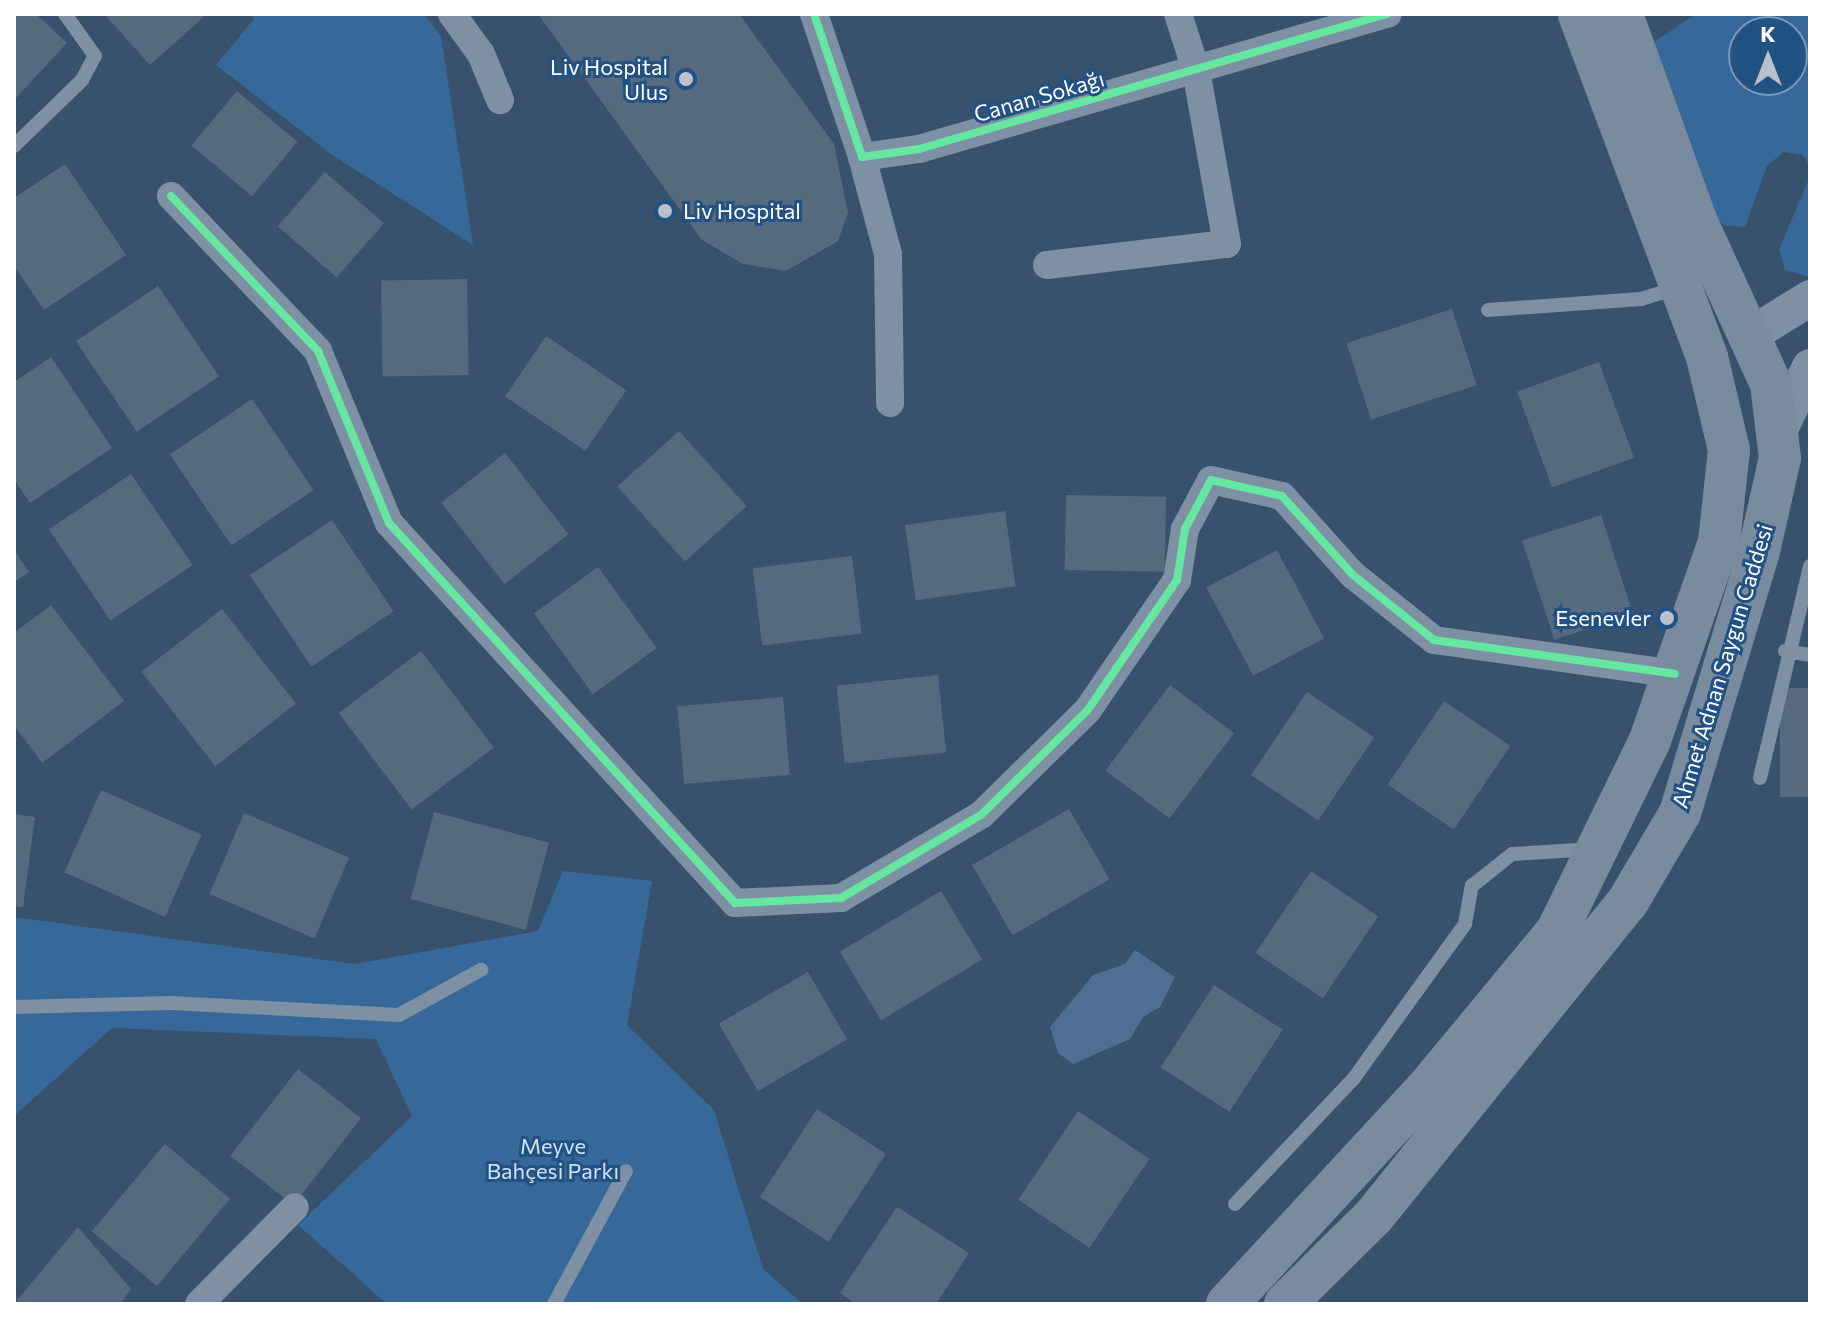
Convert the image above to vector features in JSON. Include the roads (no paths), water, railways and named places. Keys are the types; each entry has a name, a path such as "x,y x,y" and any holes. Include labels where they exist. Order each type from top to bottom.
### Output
{"main road":[{"name":"Ahmet Adnan Saygun Caddesi","path":"1227,1304 1428,1087 1557,931 1675,674 1726,512 1726,430 1707,357 1579,14"},
{"name":"Ahmet Adnan Saygun Caddesi","path":"1285,1304 1374,1216 1523,1040 1627,903 1680,813 1759,551 1780,429 1749,336 1696,220 1622,14"},
{"path":"1707,357 1717,345 1749,336"},
{"path":"1726,430 1750,440 1780,429"}],"street":[{"path":"452,14 481,54 500,100"},
{"path":"814,14 862,157 888,254 890,403"},
{"path":"1047,265 1227,244 1196,70 1178,14"},
{"name":"Canan Sokağı","path":"862,157 919,149 1374,16"},
{"path":"171,196 318,351 389,523 735,903 841,898 981,815 1087,711 1177,580 1185,529 1211,480 1282,496 1353,575 1434,640 1675,674"},
{"path":"1749,336 1810,298"},
{"path":"1780,429 1810,367"},
{"path":"199,1304 295,1207"}],"lane":[{"path":"14,146 82,80 95,56 65,14"},
{"path":"1488,310 1641,299 1680,287"},
{"path":"1760,778 1785,651 1810,566"},
{"path":"1785,651 1810,655"},
{"path":"1235,1204 1354,1078 1465,924 1472,886 1512,854 1597,849"},
{"path":"14,1007 171,1003 399,1015 481,970"},
{"path":"554,1304 626,1171"}],"place":[{"name":"Liv Hospital Ulus","path":"686,79"},
{"name":"Liv Hospital","path":"665,211"},
{"name":"Esenevler","path":"1667,618"}],"park label":[{"name":"Meyve Bahçesi Parkı","path":"553,1158"}]}
